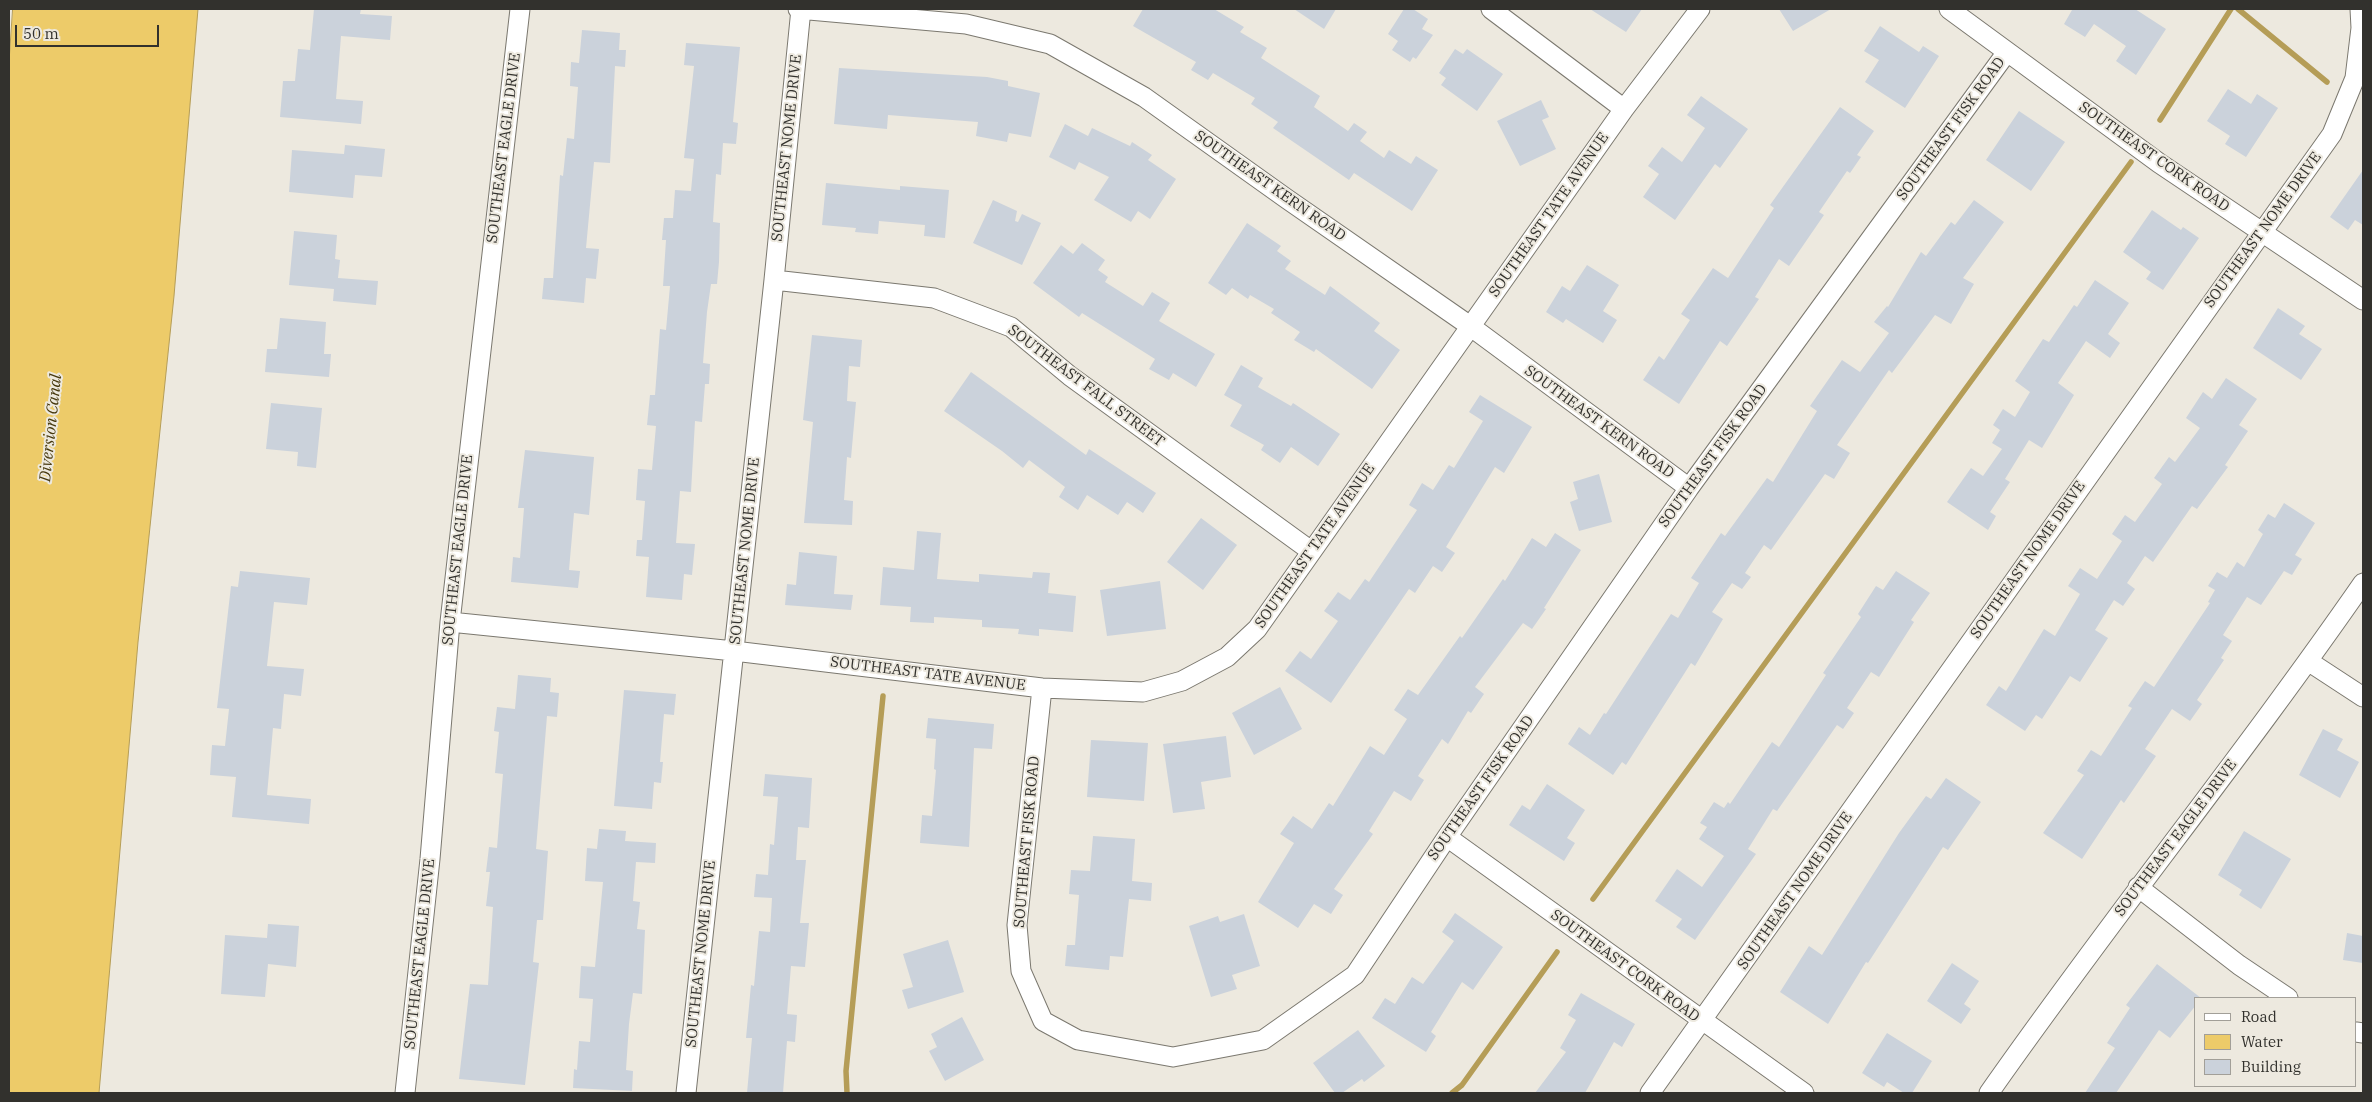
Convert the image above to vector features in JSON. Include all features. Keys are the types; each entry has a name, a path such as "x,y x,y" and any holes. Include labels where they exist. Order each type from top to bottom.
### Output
{"street":[{"name":"SOUTHEAST EAGLE DRIVE","path":"405,1093 430,859 450,622 520,9"},
{"name":"SOUTHEAST NOME DRIVE","path":"686,1093 774,280 800,9"},
{"name":"SOUTHEAST KERN ROAD","path":"800,9 966,24 1050,44 1144,97 1286,200 1470,326 1689,488"},
{"path":"1491,9 1624,109"},
{"name":"SOUTHEAST TATE AVENUE","path":"450,622 734,651 1042,688 1143,692 1182,681 1227,657 1257,630 1624,109 1700,9"},
{"name":"SOUTHEAST CORK ROAD","path":"1949,9 2159,163 2363,300"},
{"name":"SOUTHEAST NOME DRIVE","path":"1650,1093 2332,134 2355,78 2361,28 2360,9"},
{"name":"SOUTHEAST FISK ROAD","path":"1042,688 1017,925 1021,971 1043,1021 1078,1040 1173,1057 1264,1040 1356,975 1447,837 1689,488 2007,52"},
{"name":"SOUTHEAST FALL STREET","path":"774,280 934,298 1011,327 1070,376 1312,551"},
{"name":"SOUTHEAST EAGLE DRIVE","path":"1988,1093 2138,887 2308,662 2363,583"},
{"path":"2308,662 2363,697"},
{"name":"SOUTHEAST CORK ROAD","path":"1447,837 1804,1093"},
{"path":"2138,887 2239,965 2287,997"}],"water":[{"name":"Diversion Canal","path":"13,9 198,9 174,296 138,642 99,1093 9,1093 9,62"}],"building":[{"path":"314,9 361,9 360,14 392,16 390,40 341,36 336,99 363,101 361,124 280,117 283,81 295,81 298,49 310,50"},
{"path":"1143,9 1214,9 1244,27 1240,32 1267,48 1261,58 1320,96 1314,107 1348,131 1354,123 1367,132 1360,141 1384,158 1389,150 1411,164 1416,156 1438,170 1412,211 1354,173 1349,180 1273,128 1278,122 1251,104 1255,98 1213,73 1208,80 1191,70 1196,62 1133,26"},
{"path":"1294,9 1336,9 1324,29"},
{"path":"1404,9 1413,9 1428,19 1422,29 1433,35 1416,59 1413,57 1410,62 1392,50 1398,41 1388,34"},
{"path":"1590,9 1642,9 1626,32"},
{"path":"1779,9 1831,9 1793,31"},
{"path":"2070,9 2135,9 2166,29 2136,75 2116,61 2126,46 2094,24 2085,37 2064,24 2072,10"},
{"path":"1880,26 1919,52 1923,46 1939,56 1905,108 1865,82 1879,60 1864,51"},
{"path":"582,30 620,33 619,50 626,50 625,67 615,66 610,163 594,162 586,248 599,249 596,279 586,278 584,303 542,299 544,278 553,278 560,175 563,176 567,138 574,139 578,87 570,86 571,62 579,63"},
{"path":"686,43 740,47 733,122 738,123 736,144 723,143 721,175 716,174 713,222 720,223 719,262 717,284 711,284 703,363 710,364 709,384 705,384 702,422 695,421 691,492 680,491 676,543 695,544 692,575 684,574 682,600 646,597 649,557 636,556 637,540 642,540 645,501 636,500 638,469 652,470 656,426 647,425 650,395 655,395 660,329 666,330 670,286 663,286 666,240 662,240 664,218 673,218 675,190 691,191 694,159 684,158 694,66 684,65"},
{"path":"1455,49 1463,54 1467,49 1503,74 1477,111 1441,85 1446,78 1439,73"},
{"path":"839,68 987,77 1008,81 1008,86 1040,93 1031,137 1009,133 1007,142 976,136 978,122 888,115 887,129 834,124"},
{"path":"2228,89 2251,104 2257,94 2278,108 2246,157 2225,144 2230,136 2207,121"},
{"path":"1701,96 1748,129 1720,168 1715,164 1675,220 1643,197 1659,174 1648,166 1662,147 1682,162 1705,128 1687,115"},
{"path":"1541,100 1549,117 1542,120 1556,149 1520,166 1497,121"},
{"path":"1840,107 1874,131 1857,155 1861,157 1850,173 1847,171 1819,212 1824,215 1789,266 1779,259 1755,297 1759,299 1727,346 1720,341 1679,404 1643,380 1659,356 1664,360 1690,320 1681,314 1713,268 1728,278 1774,208 1770,205"},
{"path":"2019,111 2065,142 2031,191 1986,160"},
{"path":"1065,124 1088,136 1092,128 1130,146 1132,142 1152,155 1148,160 1176,179 1150,219 1138,211 1131,222 1094,200 1109,177 1079,162 1075,170 1049,157"},
{"path":"345,145 385,149 382,177 355,175 353,198 289,192 292,150 344,154"},
{"path":"2363,170 2363,225 2355,220 2348,230 2330,217"},
{"path":"826,183 900,190 900,186 949,190 945,238 924,236 925,225 879,221 878,234 855,232 856,228 822,225"},
{"path":"993,200 1017,211 1015,221 1018,222 1022,214 1041,223 1022,265 973,243"},
{"path":"1974,200 2004,222 1963,278 1974,284 1951,324 1935,315 1892,373 1889,370 1837,445 1850,453 1834,479 1825,474 1771,550 1764,545 1745,573 1751,577 1742,589 1732,583 1712,612 1723,619 1695,666 1691,663 1626,765 1622,762 1613,775 1568,744 1579,727 1590,735 1604,713 1606,714 1671,614 1678,618 1699,583 1691,578 1721,533 1725,536 1767,478 1773,482 1817,411 1810,406 1842,360 1860,372 1889,333 1874,322 1888,307 1921,252 1926,256 1951,222 1955,225"},
{"path":"2152,210 2181,230 2183,227 2199,238 2163,290 2146,279 2151,272 2123,252"},
{"path":"1247,223 1281,246 1277,251 1291,261 1285,269 1325,295 1330,286 1380,323 1374,331 1400,350 1372,389 1316,349 1314,352 1294,340 1300,332 1271,313 1274,309 1250,295 1248,299 1232,288 1226,295 1208,283"},
{"path":"294,231 337,235 335,259 340,260 338,278 378,281 376,305 333,301 334,289 289,285"},
{"path":"1082,243 1105,260 1098,270 1108,277 1105,282 1143,306 1152,292 1170,303 1159,321 1215,354 1196,387 1173,373 1169,380 1149,369 1155,359 1082,313 1079,317 1033,283 1061,245 1073,254"},
{"path":"1587,265 1619,285 1603,311 1617,320 1603,343 1566,319 1563,323 1546,312 1562,286 1570,291"},
{"path":"2095,280 2129,303 2108,334 2120,343 2110,358 2086,341 2058,383 2074,395 2042,448 2029,440 2005,479 2010,482 1990,512 1996,516 1988,530 1947,502 1971,468 1983,476 2002,449 1992,443 2000,430 1993,425 2003,409 2015,417 2030,392 2015,381 2043,339 2049,342 2074,305 2077,307"},
{"path":"2278,308 2305,326 2299,334 2322,349 2301,380 2253,348"},
{"path":"280,318 326,322 324,354 331,354 329,377 265,372 267,349 277,349"},
{"path":"812,335 862,340 860,367 849,366 847,401 856,402 851,458 847,457 844,500 853,501 852,525 804,523 813,422 803,420"},
{"path":"1241,365 1263,378 1258,387 1291,406 1293,403 1340,434 1318,466 1291,447 1280,463 1261,450 1264,445 1230,426 1242,405 1224,395"},
{"path":"971,372 1086,455 1089,449 1156,493 1143,513 1127,502 1118,515 1087,495 1078,510 1059,497 1065,487 1029,460 1023,468 944,411"},
{"path":"2226,378 2257,399 2239,425 2248,431 2225,465 2228,467 2197,509 2192,506 2153,562 2145,556 2127,583 2135,589 2123,606 2114,600 2095,630 2108,638 2080,682 2070,676 2042,719 2036,715 2025,731 1986,705 1999,686 2006,691 2044,629 2055,636 2080,594 2068,586 2080,568 2097,579 2122,541 2112,534 2125,515 2135,522 2162,484 2154,478 2169,457 2175,462 2200,428 2186,418 2203,392 2212,399"},
{"path":"1480,395 1532,427 1504,473 1495,467 1446,547 1455,553 1442,572 1433,566 1415,593 1409,589 1331,703 1285,671 1300,651 1311,659 1338,621 1324,611 1338,592 1350,600 1365,579 1369,582 1417,510 1409,505 1422,483 1433,490 1449,465 1454,468 1483,421 1469,412"},
{"path":"271,403 322,408 316,468 297,466 298,452 266,449"},
{"path":"525,450 594,457 589,515 574,513 569,570 580,571 578,588 511,582 513,557 520,558 524,508 518,508"},
{"path":"1599,474 1612,522 1579,531 1570,502 1578,499 1573,482"},
{"path":"2284,503 2315,523 2295,555 2302,559 2292,575 2284,571 2261,605 2247,597 2223,635 2232,641 2221,658 2224,660 2197,700 2202,704 2190,721 2172,709 2145,749 2156,756 2124,803 2121,800 2082,859 2043,833 2084,775 2077,771 2091,750 2101,756 2132,708 2128,706 2145,681 2154,687 2210,603 2208,602 2215,590 2208,586 2217,572 2227,578 2237,562 2244,567 2263,534 2258,530 2268,514 2275,518"},
{"path":"1201,518 1237,545 1203,590 1167,562"},
{"path":"917,531 941,533 937,579 979,582 979,574 1032,578 1033,572 1050,573 1048,593 1076,596 1073,632 1039,629 1039,636 1018,634 1019,629 982,627 982,620 934,617 934,623 910,622 911,607 880,605 883,567 914,570"},
{"path":"1555,533 1581,550 1532,629 1523,623 1475,687 1484,694 1471,713 1468,711 1448,744 1442,739 1418,776 1424,780 1411,801 1394,791 1369,831 1373,834 1334,889 1343,895 1331,914 1314,904 1298,928 1258,902 1294,843 1280,834 1293,816 1312,829 1329,803 1333,806 1370,746 1384,755 1407,719 1394,710 1408,689 1418,695 1460,636 1462,638 1503,579 1505,581 1532,538 1546,547"},
{"path":"799,552 837,556 834,594 853,595 851,610 785,605 787,584 796,585"},
{"path":"240,571 310,578 307,605 274,602 267,666 304,669 301,696 284,694 281,729 273,728 267,795 311,799 309,824 232,817 236,777 210,775 212,745 225,746 229,709 217,708 231,586 238,587"},
{"path":"1896,571 1930,593 1911,620 1914,622 1879,677 1871,672 1847,708 1854,713 1843,729 1837,725 1777,811 1773,809 1748,849 1756,854 1695,940 1676,927 1682,919 1655,901 1677,869 1702,887 1724,856 1699,839 1707,827 1700,823 1714,802 1724,808 1728,802 1730,804 1772,742 1779,747 1826,675 1823,673 1861,617 1858,614 1876,586 1883,590"},
{"path":"1160,581 1166,629 1107,636 1100,590"},
{"path":"518,675 551,678 550,692 559,693 557,717 547,716 536,849 548,851 543,920 537,920 533,962 539,963 525,1085 459,1079 470,984 488,985 493,907 486,906 490,872 486,872 489,847 497,848 503,774 495,773 499,732 494,731 497,707 515,709"},
{"path":"1280,687 1302,729 1254,755 1232,713"},
{"path":"624,690 676,694 674,715 664,714 660,762 663,762 661,783 654,782 652,809 614,806"},
{"path":"928,718 994,724 992,749 974,748 969,847 920,843 922,815 932,816 936,770 934,769 936,739 926,738"},
{"path":"2323,729 2343,739 2337,750 2359,762 2340,798 2299,775"},
{"path":"1226,736 1231,777 1201,782 1205,809 1173,813 1163,744"},
{"path":"1091,740 1148,743 1144,801 1087,797"},
{"path":"765,774 812,778 809,828 798,827 796,860 806,860 800,923 809,923 805,967 791,966 787,1014 797,1015 795,1042 787,1041 783,1093 747,1093 752,1038 746,1038 751,985 754,986 759,931 770,932 772,898 754,897 756,874 768,875 770,844 774,845 778,797 763,796"},
{"path":"1946,778 1981,802 1948,850 1943,847 1868,963 1866,962 1828,1024 1780,992 1809,946 1822,955 1899,833 1926,796 1931,799"},
{"path":"1547,784 1585,810 1567,838 1575,843 1564,861 1509,825 1522,805 1530,810"},
{"path":"599,829 626,831 625,841 656,843 655,863 636,862 633,901 640,902 637,929 645,930 642,994 633,993 629,1024 626,1070 633,1071 632,1091 573,1088 574,1069 577,1070 579,1041 590,1042 593,999 579,998 581,966 595,967 603,882 585,881 587,848 597,849"},
{"path":"2244,831 2291,859 2261,909 2239,895 2242,890 2218,875"},
{"path":"1093,836 1135,839 1132,881 1152,883 1151,901 1129,899 1123,957 1110,956 1109,970 1065,966 1067,945 1075,945 1079,895 1069,894 1071,870 1090,871"},
{"path":"1455,913 1503,947 1473,990 1462,982 1431,1032 1436,1036 1426,1052 1372,1018 1385,998 1395,1004 1412,977 1423,984 1454,941 1442,932"},
{"path":"1244,914 1260,966 1232,975 1237,989 1211,997 1189,926 1218,916 1220,922"},
{"path":"268,924 299,926 296,967 268,964 265,997 221,994 225,935 267,938"},
{"path":"2347,933 2363,936 2363,963 2343,960"},
{"path":"948,940 964,992 908,1009 902,990 913,987 903,954"},
{"path":"1952,963 1979,981 1964,1004 1971,1009 1961,1024 1927,1001"},
{"path":"2157,964 2200,997 2194,997 2194,1008 2170,1038 2159,1030 2116,1093 2085,1093 2115,1048 2107,1043 2130,1008 2126,1005"},
{"path":"1581,993 1635,1024 1622,1047 1614,1042 1585,1093 1535,1093 1566,1052 1560,1048 1576,1020 1568,1015"},
{"path":"962,1017 984,1060 945,1081 929,1051 937,1047 931,1034"},
{"path":"1358,1030 1385,1066 1364,1082 1362,1079 1342,1093 1335,1093 1313,1063"},
{"path":"1887,1033 1932,1061 1912,1093 1904,1093 1887,1082 1884,1087 1862,1073"}],"waterway":[{"path":"2160,120 2231,9"},
{"path":"2238,9 2327,82"},
{"path":"1593,899 2131,162"},
{"path":"847,1093 846,1071 883,696"},
{"path":"1452,1093 1462,1085 1557,952"}]}
